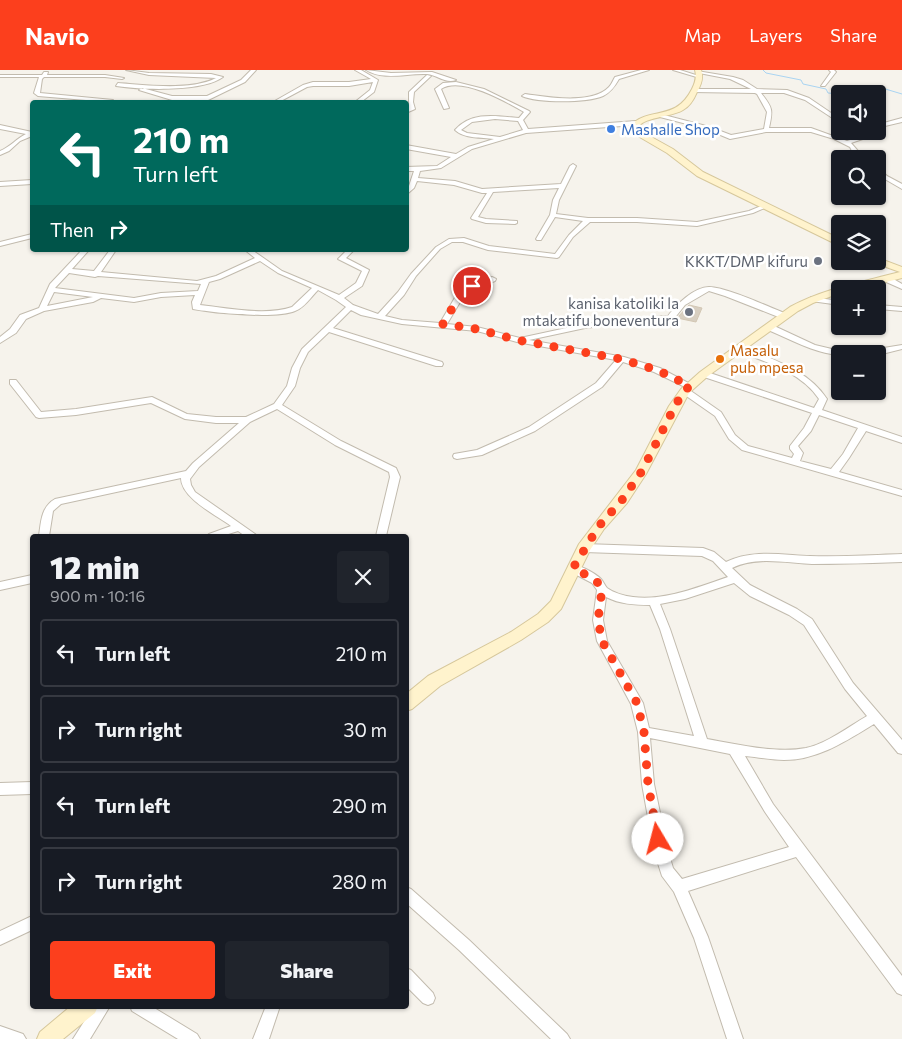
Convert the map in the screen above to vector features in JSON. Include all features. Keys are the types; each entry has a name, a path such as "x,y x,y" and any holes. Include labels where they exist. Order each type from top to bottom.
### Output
{"street":[{"path":"48,70 40,79 38,94 112,100"},
{"path":"126,70 149,74 211,75 221,77 210,82 191,85 116,87 126,70"},
{"path":"203,100 246,79 254,70"},
{"path":"357,70 376,80"},
{"path":"368,70 388,75 416,72 434,73 440,77 487,91 528,112 520,120 488,118 473,120 464,124 458,130 463,134 487,135 501,139"},
{"path":"525,96 566,100 598,95 611,90 618,78 647,70"},
{"path":"675,70 736,78 758,91 770,112 766,130"},
{"path":"822,85 834,72 831,70"},
{"path":"409,169 430,170 439,167 470,148 526,131 636,122 662,116 691,102 699,73"},
{"path":"0,76 44,75 122,78"},
{"path":"409,110 412,109 410,97 414,87 429,76"},
{"path":"280,100 305,86 313,84 349,84 376,80"},
{"path":"361,100 372,91 376,80"},
{"path":"446,108 438,89 443,84 458,84 487,91"},
{"path":"116,87 145,90 172,98 208,98"},
{"path":"695,91 781,90 797,94 831,114"},
{"path":"662,116 708,128 730,137 766,130 816,131 847,144 854,148 854,150"},
{"path":"520,120 526,131"},
{"path":"886,125 902,120"},
{"path":"636,122 633,127 637,133 670,151 700,174 831,238"},
{"path":"0,127 30,134"},
{"path":"0,153 7,150 18,140 30,135"},
{"path":"847,144 859,140"},
{"path":"409,148 455,156"},
{"path":"539,239 553,215 556,200 573,166"},
{"path":"409,190 412,187 417,170"},
{"path":"886,177 902,187"},
{"path":"415,179 455,183 476,190 491,191 563,186"},
{"path":"0,184 30,182"},
{"path":"491,191 474,218 486,221 515,222"},
{"path":"553,215 588,220 637,220 677,224 704,224 751,212 766,206"},
{"path":"380,317 401,293 413,275 444,243 464,240 488,248 557,256 571,236 588,220"},
{"path":"0,244 30,236"},
{"path":"42,309 52,286 84,252"},
{"path":"95,275 112,252"},
{"path":"250,252 280,272 317,287 339,298 350,307 380,317 402,322 443,324 477,329 517,340 621,359 657,370 687,389 718,414 736,442 745,448 794,464 902,493"},
{"path":"339,298 359,284 366,270 341,259 349,252"},
{"path":"67,271 186,283 206,282 259,259"},
{"path":"886,264 902,270"},
{"path":"883,280 902,275"},
{"path":"443,324 463,291 492,278"},
{"path":"887,279 902,287"},
{"path":"206,282 195,305 199,308 278,312 295,309 317,287"},
{"path":"517,340 585,326 670,318 682,303 709,289 728,294 784,316"},
{"path":"51,290 134,300 162,295 201,293"},
{"path":"409,702 434,681 516,636 543,618 556,605 584,548 642,471 675,406 687,389 704,374 784,316 814,299 831,293"},
{"path":"0,341 12,331 22,317 42,309 93,300 100,296"},
{"path":"814,299 831,302"},
{"path":"249,534 192,494 186,486 185,479 187,474 247,420 277,406 291,386 296,368 305,351 350,307"},
{"path":"886,308 902,309"},
{"path":"769,327 814,347 834,353 885,351 902,347"},
{"path":"327,329 439,364"},
{"path":"740,349 803,378 816,389 823,399 808,429 794,446 794,449 799,453 794,464"},
{"path":"457,456 479,453 532,429 599,385 621,359"},
{"path":"704,374 902,440"},
{"path":"13,382 39,415 76,412 152,400 185,416 216,420 247,420"},
{"path":"277,406 338,443 393,470 395,477 381,534"},
{"path":"832,474 846,456 863,428"},
{"path":"44,534 48,509 58,501 187,474"},
{"path":"218,534 239,527"},
{"path":"584,548 703,552 716,556 735,579 763,598 798,614 808,622 849,686 902,749"},
{"path":"726,566 733,561 747,558 820,560 902,558"},
{"path":"573,568 596,580 602,590 621,600 634,602 653,601 735,579"},
{"path":"0,586 30,579"},
{"path":"602,590 598,620 599,631 602,641 637,703 644,732 648,784 661,851 667,871 679,886 701,938 735,1039"},
{"path":"653,601 665,629 703,744"},
{"path":"644,732 734,750 783,755 806,753 827,746 875,718"},
{"path":"734,750 769,808 902,988"},
{"path":"0,789 30,788"},
{"path":"679,886 799,850"},
{"path":"409,897 464,945 562,1039"},
{"path":"0,938 30,924"},
{"path":"409,978 428,998"},
{"path":"47,1039 84,1009"},
{"path":"81,1039 101,1009"},
{"path":"142,1009 192,1039"},
{"path":"262,1039 272,1009"},
{"path":"0,1034 18,1039"}],"building":[{"name":"kanisa katoliki la mtakatifu boneventura","path":"689,305 702,308 696,322 677,318"}],"waterway":[{"path":"763,70 766,73 801,80 803,84 826,89 828,93 831,93"},
{"path":"886,89 902,94"}],"place":[{"name":"Mashalle Shop","path":"611,129"},
{"name":"KKKT/DMP kifuru","path":"818,261"},
{"name":"kanisa katoliki la mtakatifu boneventura","path":"689,312"},
{"name":"Masalu pub mpesa","path":"720,359"}],"route":[{"path":"472,286 463,291 443,324 477,329 517,340 642,364 690,386 684,391 675,406 642,471 622,500 599,526 573,568 596,580 602,590 598,620 599,631 602,641 637,703 644,732 648,784 658,839"}]}
